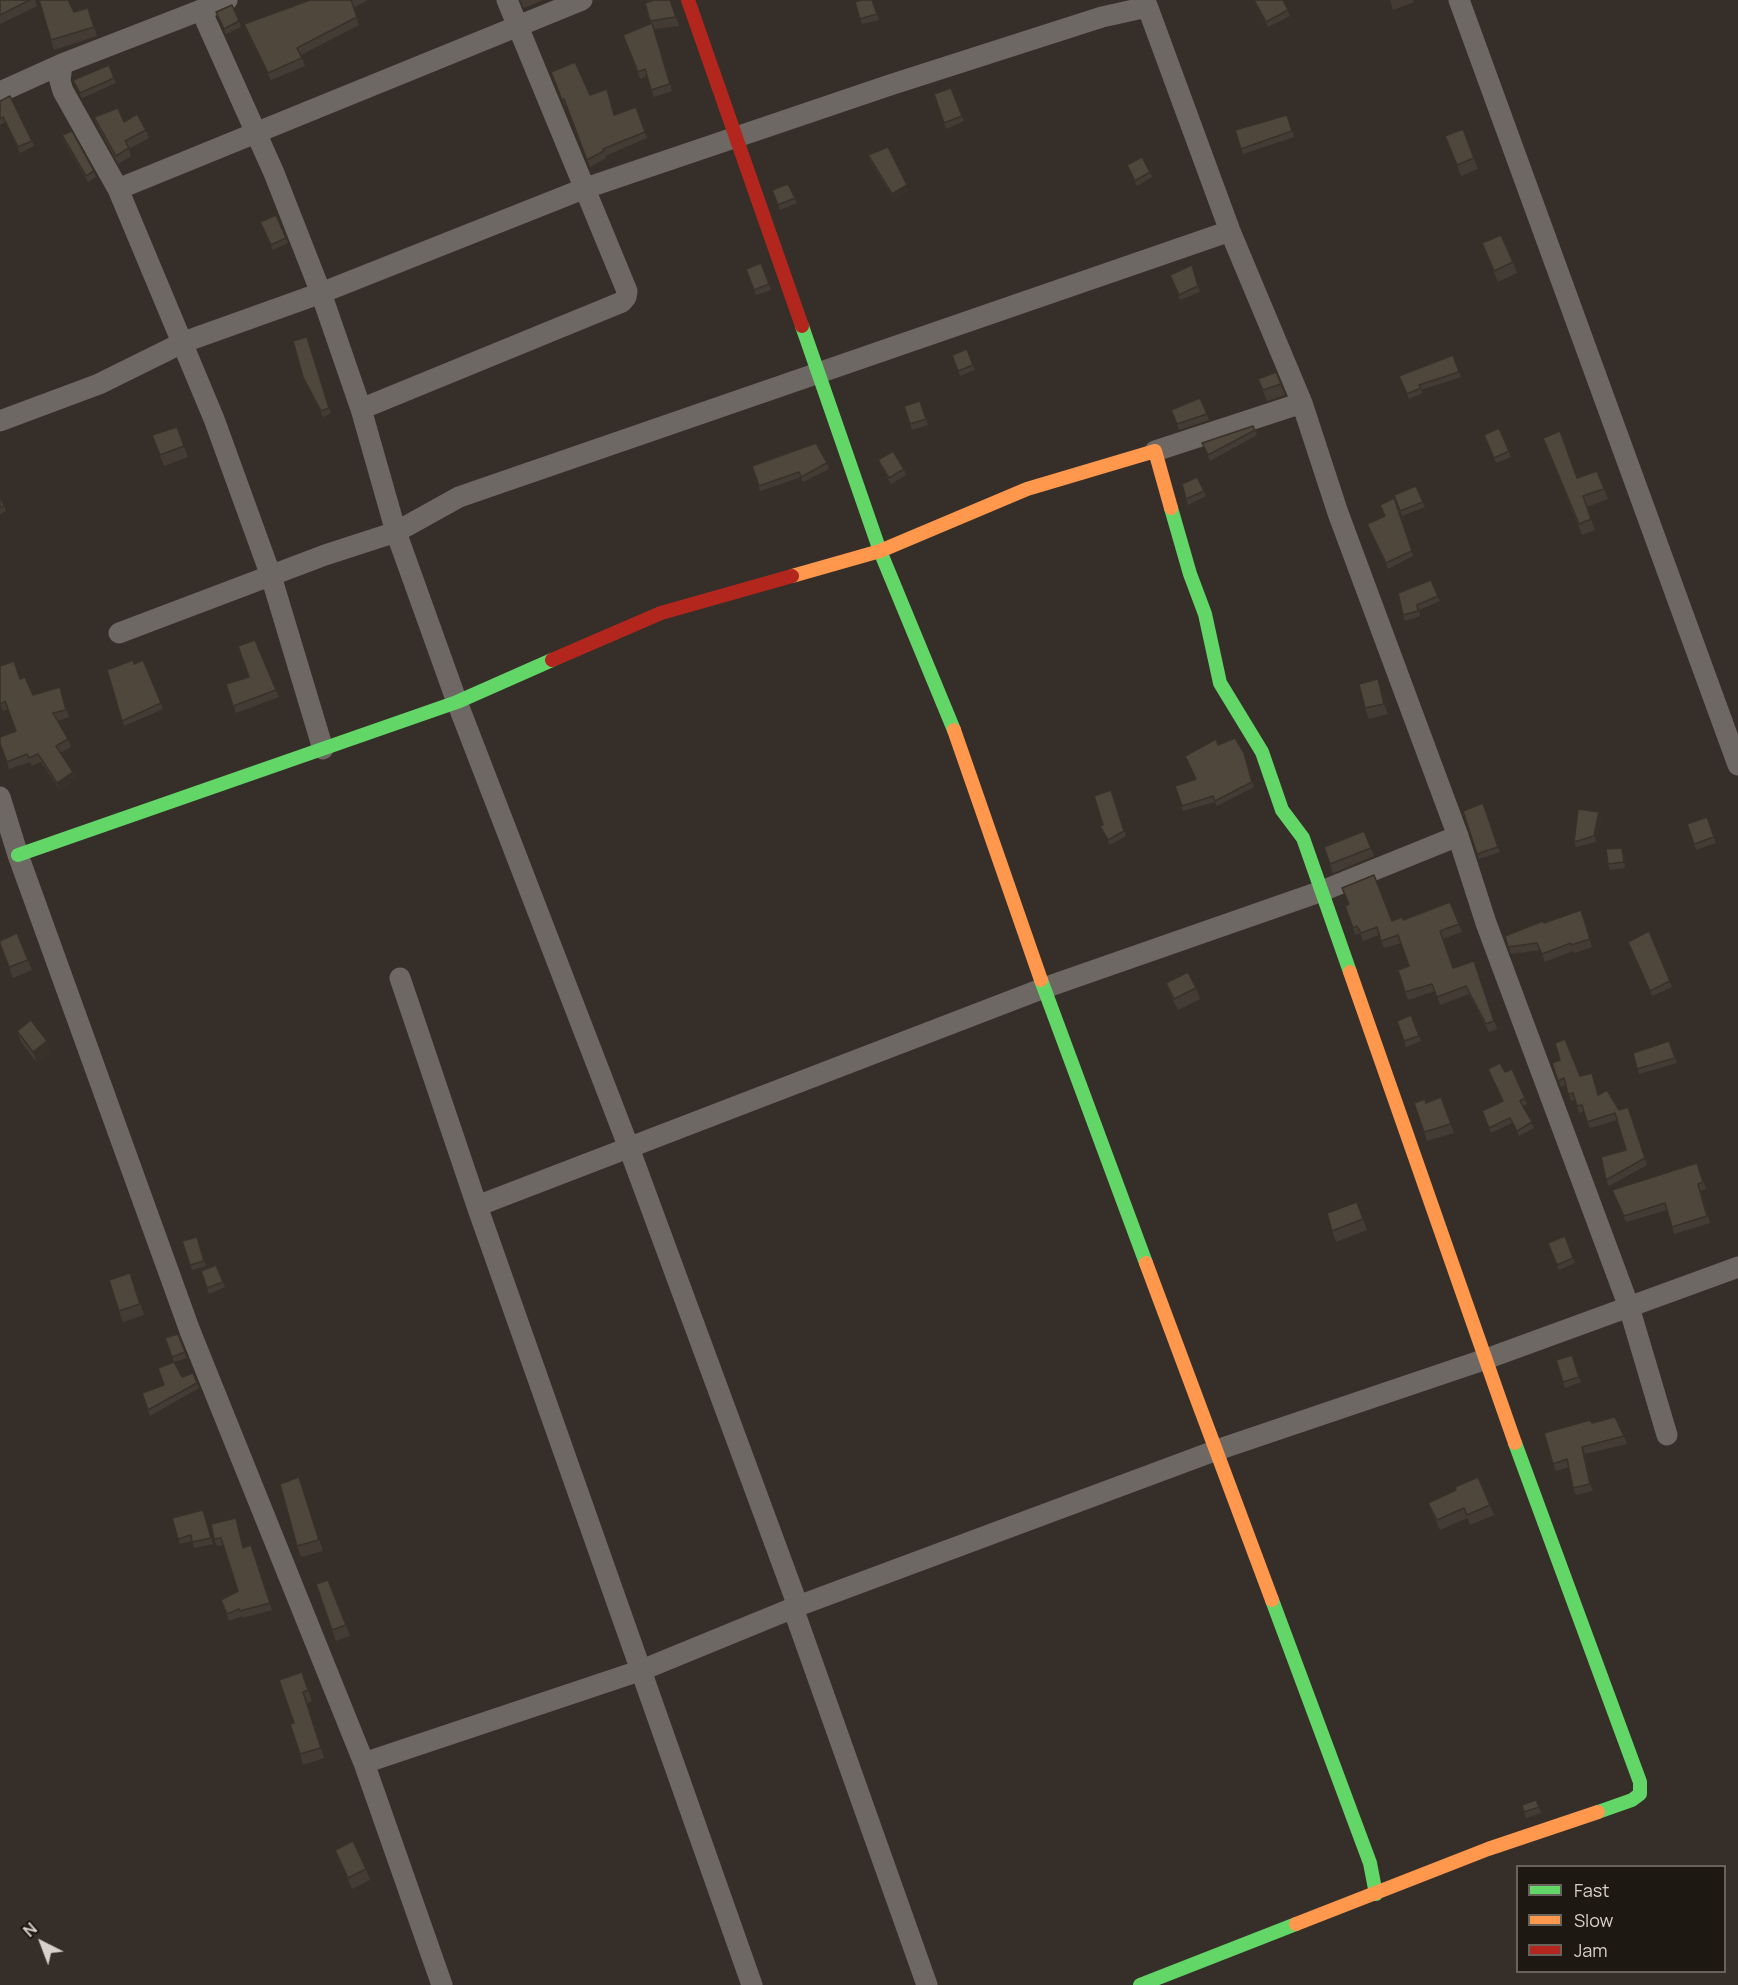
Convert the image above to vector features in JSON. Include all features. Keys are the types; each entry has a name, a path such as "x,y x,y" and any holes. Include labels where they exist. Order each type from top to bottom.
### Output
{"street":[{"path":"0,92 62,64 227,0"},
{"path":"361,409 622,302 626,297 627,291 507,0"},
{"path":"118,189 582,0"},
{"path":"688,0 880,551 958,740 1044,988 1370,1863 1376,1894"},
{"path":"1459,0 1738,765"},
{"path":"0,421 99,384 184,342 321,293 583,189 1146,3 1230,231 1302,403 1338,513 1458,836 1486,923 1629,1307 1667,1435"},
{"path":"201,10 256,131 321,293 361,409 396,532 457,702 629,1148 796,1607 927,1985"},
{"path":"62,64 60,81 63,91 118,189 184,342 271,576 323,749"},
{"path":"119,633 396,532 459,497 1230,231"},
{"path":"18,855 457,702 661,613 880,551 1027,489 1302,403"},
{"path":"1140,1985 1488,1849 1632,1800 1640,1794 1640,1782 1548,1537 1303,838 1282,810 1274,793 1263,752 1220,683 1205,614 1190,574 1155,450"},
{"path":"0,797 18,855 190,1331 364,1762 442,1985"},
{"path":"477,1206 1044,988 1322,891 1458,836"},
{"path":"400,978 477,1206 752,1985"},
{"path":"364,1762 642,1670 796,1607 1217,1450 1486,1359 1738,1267"}],"building":[{"path":"0,0 30,0 0,15"},
{"path":"39,0 68,0 74,12 88,8 94,27 51,40"},
{"path":"310,0 351,0 357,17 297,48 302,58 268,73 244,24"},
{"path":"654,0 670,0 676,17 650,21 645,3"},
{"path":"872,0 877,14 860,19 855,2"},
{"path":"1254,0 1283,0 1288,10 1266,22"},
{"path":"232,5 239,21 224,29 216,12"},
{"path":"652,23 670,84 651,90 645,69 638,72 623,35"},
{"path":"575,62 590,95 607,89 614,115 636,107 645,132 603,149 604,151 587,160 564,99 562,100 551,72"},
{"path":"109,65 114,78 80,93 73,80"},
{"path":"951,88 962,116 944,123 934,94"},
{"path":"10,96 32,141 18,147 3,117 0,119 0,101"},
{"path":"118,108 124,122 137,114 146,130 125,141 129,148 116,156 94,117"},
{"path":"1287,115 1292,131 1241,149 1235,130"},
{"path":"1463,129 1474,158 1457,165 1445,136"},
{"path":"72,131 94,171 86,176 62,135"},
{"path":"888,147 907,185 892,194 868,155"},
{"path":"1142,157 1150,172 1135,181 1127,165"},
{"path":"788,184 795,198 778,205 772,190"},
{"path":"276,215 286,238 271,245 260,222"},
{"path":"1501,235 1513,262 1494,271 1482,243"},
{"path":"761,263 769,284 754,290 746,269"},
{"path":"1192,265 1198,286 1179,295 1170,275"},
{"path":"307,337 329,408 321,411 303,377 293,341"},
{"path":"967,349 973,365 958,371 952,355"},
{"path":"1453,355 1459,372 1419,385 1421,388 1407,394 1399,376"},
{"path":"1276,372 1281,384 1263,390 1258,379"},
{"path":"1200,398 1207,414 1177,424 1171,410"},
{"path":"920,401 926,419 910,424 904,406"},
{"path":"1253,426 1255,430 1208,455 1202,443"},
{"path":"177,427 184,446 160,455 152,435"},
{"path":"1499,428 1509,451 1494,458 1484,435"},
{"path":"1560,431 1577,478 1597,471 1604,489 1583,496 1591,519 1579,524 1543,438"},
{"path":"816,443 827,463 801,477 799,472 759,486 752,466"},
{"path":"893,451 904,469 889,478 878,460"},
{"path":"1197,477 1204,491 1186,499 1182,484"},
{"path":"1416,486 1423,502 1400,511 1394,495"},
{"path":"0,496 4,506 0,508"},
{"path":"1394,498 1412,551 1386,563 1367,524 1385,516 1380,505"},
{"path":"1431,580 1438,596 1417,605 1418,611 1403,615 1398,593"},
{"path":"255,640 276,690 233,706 226,684 249,677 238,646"},
{"path":"133,660 134,664 143,660 161,703 122,721 107,670"},
{"path":"14,661 20,679 25,677 33,695 60,687 66,710 53,713 68,739 56,746 73,772 57,783 38,754 29,758 27,754 7,762 0,744 0,737 16,731 5,701 1,704 0,702 0,666"},
{"path":"1378,679 1384,704 1365,708 1359,684"},
{"path":"1235,738 1244,753 1252,782 1215,801 1213,796 1182,806 1175,786 1196,779 1185,756 1216,739 1218,745"},
{"path":"1111,790 1124,831 1108,840 1100,826 1103,825 1094,796"},
{"path":"1483,803 1498,847 1477,854 1463,811"},
{"path":"1578,809 1599,812 1594,836 1574,842"},
{"path":"1707,817 1714,837 1694,844 1687,824"},
{"path":"1364,831 1371,848 1330,864 1324,847"},
{"path":"1622,848 1624,862 1608,864 1606,849"},
{"path":"1374,875 1392,921 1402,917 1403,920 1450,902 1459,924 1440,931 1453,968 1474,961 1494,1021 1486,1024 1466,986 1437,997 1432,984 1405,992 1398,970 1409,966 1398,935 1381,941 1377,927 1361,933 1357,926 1353,928 1345,906 1349,904 1342,888"},
{"path":"1581,910 1590,939 1571,945 1571,943 1542,954 1537,943 1508,947 1505,936 1543,921 1544,923"},
{"path":"1649,931 1670,981 1650,991 1628,942"},
{"path":"17,933 28,960 9,967 0,941"},
{"path":"1188,972 1196,988 1174,999 1166,983"},
{"path":"1411,1015 1419,1036 1404,1041 1397,1021"},
{"path":"31,1020 47,1041 33,1052 17,1031"},
{"path":"1565,1039 1580,1076 1592,1073 1598,1095 1607,1090 1619,1110 1628,1107 1645,1158 1606,1180 1601,1157 1626,1150 1615,1113 1587,1122 1582,1105 1577,1106 1573,1093 1568,1094 1564,1078 1558,1081 1552,1063 1560,1060 1555,1043"},
{"path":"1669,1041 1675,1058 1637,1069 1633,1053"},
{"path":"1500,1063 1505,1072 1512,1069 1525,1098 1520,1101 1532,1122 1517,1131 1510,1118 1489,1128 1482,1111 1503,1101 1488,1069"},
{"path":"1441,1097 1451,1124 1424,1132 1414,1103 1425,1099 1426,1103"},
{"path":"1697,1163 1703,1182 1698,1184 1707,1216 1672,1227 1665,1203 1624,1216 1612,1190"},
{"path":"1357,1202 1363,1219 1332,1231 1327,1213"},
{"path":"1565,1236 1573,1258 1557,1265 1548,1243"},
{"path":"197,1237 204,1261 190,1265 182,1241"},
{"path":"216,1265 223,1282 207,1288 201,1271"},
{"path":"130,1273 140,1304 119,1311 109,1280"},
{"path":"178,1334 185,1352 172,1357 165,1338"},
{"path":"1572,1355 1579,1377 1563,1382 1556,1360"},
{"path":"174,1362 182,1377 193,1373 197,1383 148,1410 142,1393 164,1385 158,1368"},
{"path":"1615,1417 1624,1436 1582,1447 1590,1484 1573,1488 1567,1459 1553,1464 1544,1433 1590,1420 1592,1423"},
{"path":"299,1477 319,1540 297,1546 280,1484"},
{"path":"1478,1477 1490,1505 1467,1515 1464,1508 1437,1520 1428,1503"},
{"path":"203,1510 211,1538 192,1542 191,1535 178,1539 172,1518"},
{"path":"236,1518 243,1548 251,1545 270,1603 240,1611 239,1609 227,1614 221,1600 238,1591 221,1538 214,1539 211,1524"},
{"path":"328,1580 346,1625 332,1630 316,1584"},
{"path":"302,1672 308,1690 303,1692 321,1748 300,1754 290,1724 294,1723 279,1680"},
{"path":"1536,1800 1539,1807 1524,1812 1522,1805"},
{"path":"353,1841 366,1869 348,1878 335,1850"}],"traffic: fast":[{"path":"802,326 880,551 954,730"},
{"path":"1171,508 1190,574 1205,614 1220,683 1262,752 1282,810 1303,838 1350,972"},
{"path":"18,855 457,702 552,660"},
{"path":"1041,980 1146,1263"},
{"path":"1515,1443 1640,1782 1640,1794 1632,1800 1598,1812"},
{"path":"1272,1600 1370,1863 1376,1894"},
{"path":"1140,1985 1296,1924"}],"traffic: slow":[{"path":"792,576 880,551 1027,489 1155,451 1171,508"},
{"path":"954,730 1041,980"},
{"path":"1350,972 1515,1443"},
{"path":"1146,1263 1272,1600"},
{"path":"1296,1924 1488,1849 1598,1812"}],"traffic: jam":[{"path":"688,0 802,326"},
{"path":"552,660 661,613 792,576"}]}
